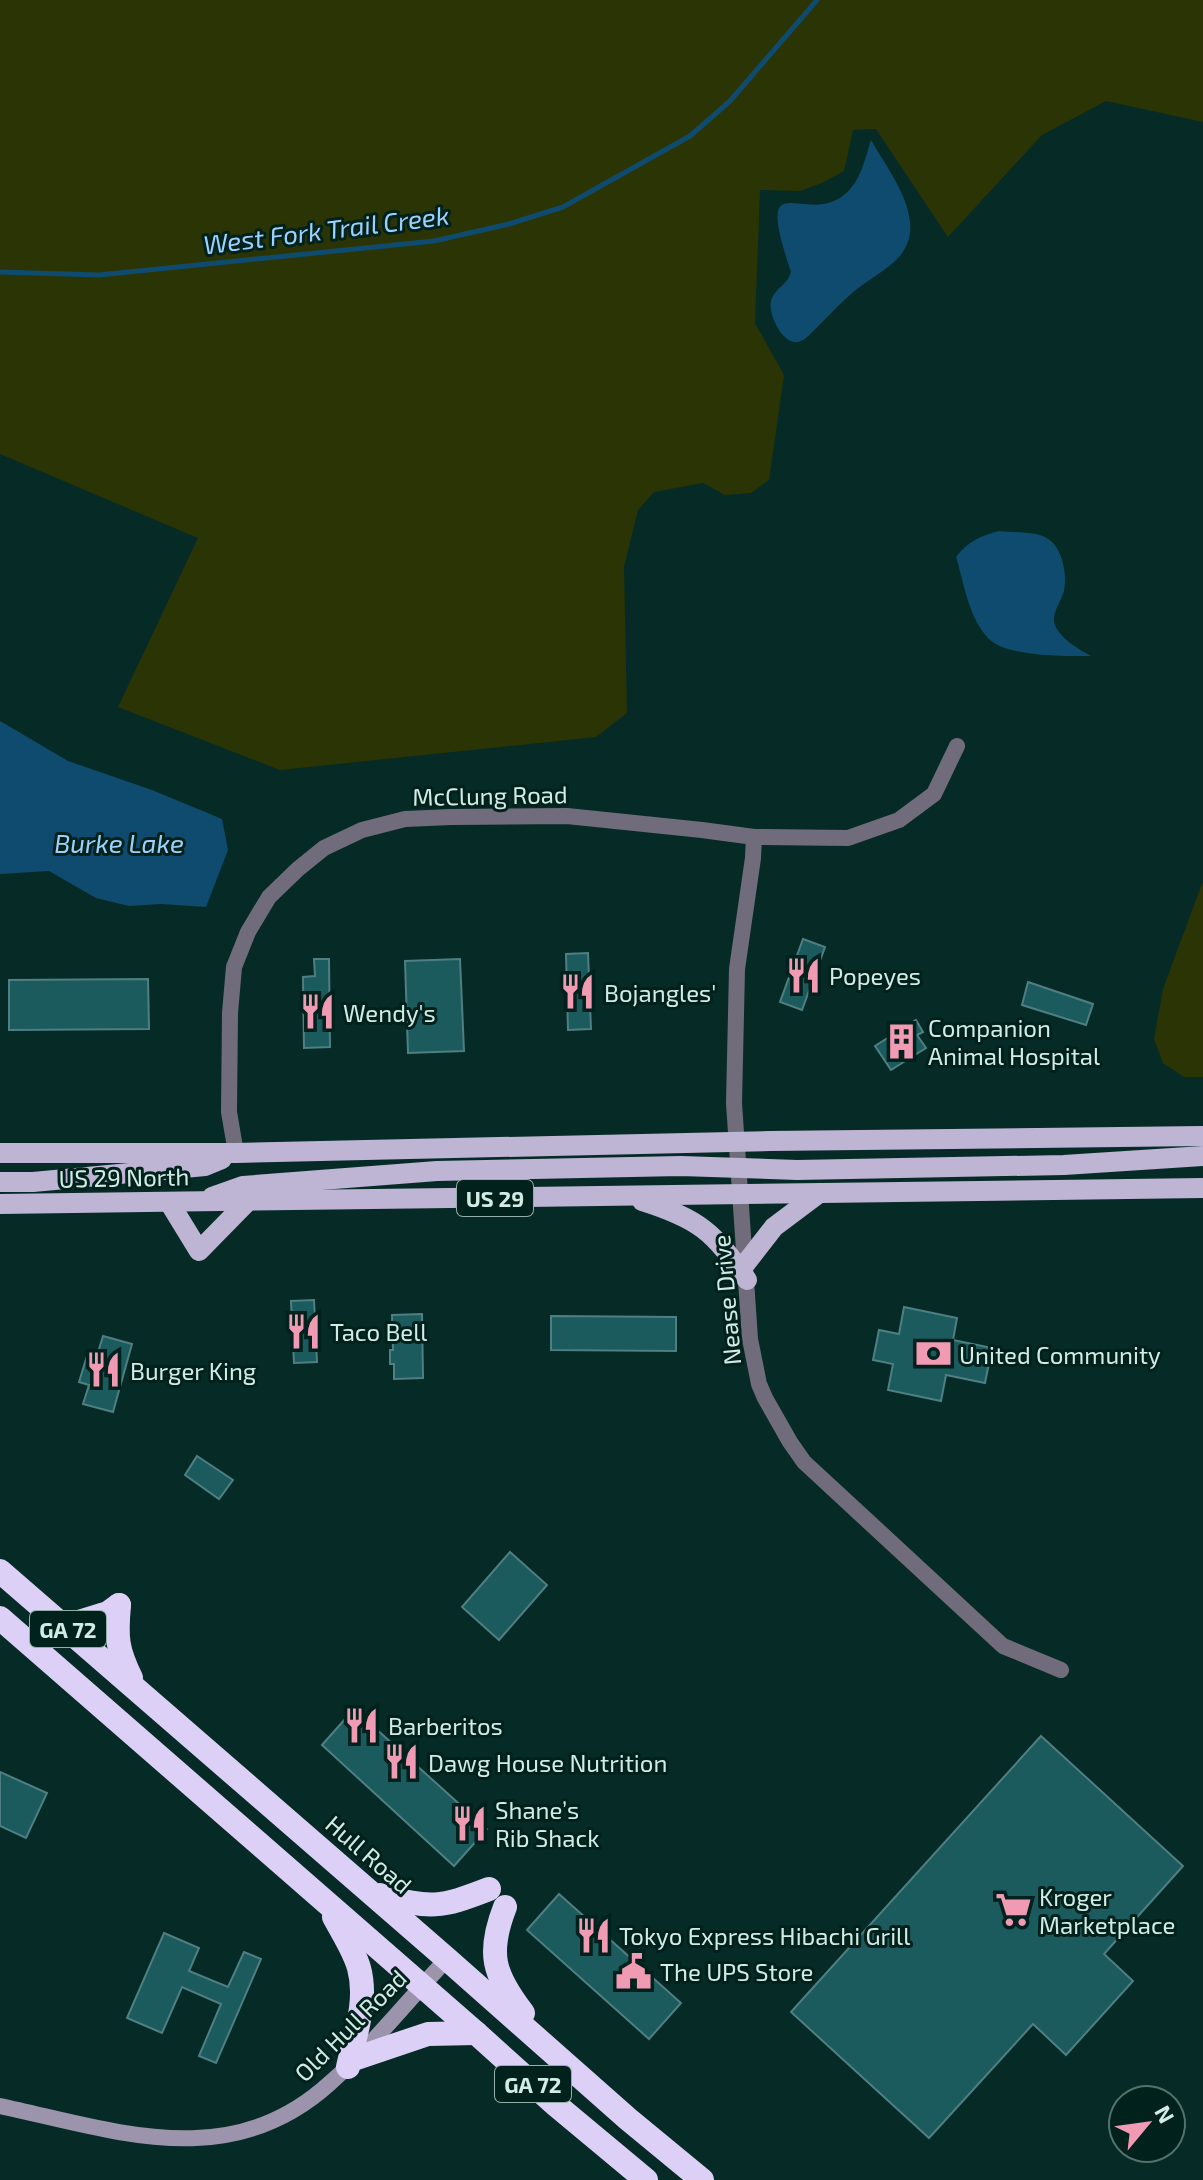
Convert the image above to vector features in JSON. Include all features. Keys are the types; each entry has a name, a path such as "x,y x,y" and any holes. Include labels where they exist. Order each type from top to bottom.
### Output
{"highway":[{"name":"Hull Road","path":"0,1571 628,2119 702,2180"},
{"path":"0,1591 47,1610"},
{"path":"66,1626 108,1613 119,1605 116,1633 120,1655 136,1687"},
{"name":"GA 72","path":"0,1618 556,2105 646,2180"},
{"path":"372,1893 416,1905 435,1906 497,1898 493,1956 507,1992 556,2055"},
{"path":"327,1905 354,1956 362,1985 351,2063"},
{"path":"351,2063 428,2034 476,2033"}],"main road":[{"name":"US 29","path":"0,1153 236,1153 1203,1136"},
{"path":"0,1147 23,1153"},
{"path":"0,1182 33,1182 205,1166 236,1153"},
{"path":"197,1202 243,1186 453,1170 681,1166 797,1170 1064,1165 1203,1156"},
{"name":"US 29","path":"248,1201 1203,1188"},
{"path":"627,1196 699,1224 747,1272 774,1227 818,1194"},
{"path":"169,1202 199,1251 248,1201"},
{"name":"US 29 North","path":"0,1204 248,1201"},
{"name":"Old Hull Road","path":"0,2106 136,2134 182,2140 247,2132 286,2116 321,2092 447,1959"}],"street":[{"name":"McClung Road","path":"236,1153 229,1112 228,1060 234,967 248,932 269,897 324,848 362,830 405,819 451,817 567,816 754,837 848,838 899,820 934,794 957,746"},
{"name":"Nease Drive","path":"754,837 737,969 734,1103 750,1339 759,1384 804,1462 1003,1646 1061,1670"}],"green space":[{"path":"0,0 1203,0 1203,122 1106,101 1042,135 948,237 876,129 853,130 844,171 822,183 800,191 760,190 755,323 784,375 769,480 751,493 725,495 703,483 654,492 638,510 624,567 627,713 596,737 280,770 118,707 198,538 0,454"},
{"path":"1203,881 1203,1077 1184,1077 1163,1063 1154,1039 1163,989"}],"water":[{"path":"871,140 905,200 910,232 906,247 895,261 855,290 806,338 794,342 779,330 771,310 772,298 791,272 777,217 780,206 788,203 828,203 844,195 858,177"},
{"path":"999,531 1038,535 1052,542 1058,550 1065,583 1054,621 1068,642 1091,656 1036,654 1008,649 996,644 981,629 968,599 956,557 975,540"},
{"name":"Burke Lake","path":"0,721 68,761 152,790 222,819 228,850 206,907 161,904 129,906 96,898 49,871 0,874"}],"building":[{"name":"Popeyes","path":"803,939 825,947 802,1010 780,1002"},
{"name":"Bojangles'","path":"588,953 591,1029 568,1030 566,954"},
{"name":"Wendy's","path":"314,959 329,959 330,1047 304,1048 303,977 315,976"},
{"path":"460,959 464,1051 408,1053 405,961"},
{"path":"148,979 149,1029 9,1030 9,980"},
{"path":"1028,982 1093,1004 1086,1025 1022,1005"},
{"name":"Companion Animal Hospital","path":"916,1020 923,1032 917,1035 926,1048 891,1070 875,1046"},
{"name":"Taco Bell","path":"314,1300 317,1362 294,1363 291,1301"},
{"name":"United Community","path":"904,1307 957,1318 953,1340 992,1348 985,1383 946,1375 941,1401 888,1390 893,1364 873,1360 879,1330 899,1334"},
{"path":"422,1314 423,1378 394,1379 394,1364 390,1364 390,1350 393,1350 392,1315"},
{"path":"551,1316 676,1317 676,1351 551,1350"},
{"name":"Burger King","path":"103,1336 132,1344 113,1412 83,1404 89,1385 79,1382 87,1356 96,1359"},
{"path":"197,1456 233,1480 219,1499 185,1475"},
{"path":"510,1552 547,1585 499,1640 462,1607"},
{"path":"354,1709 487,1829 454,1866 322,1745"},
{"name":"Kroger Marketplace","path":"1041,1736 1183,1866 1104,1954 1133,1981 1066,2055 1033,2024 929,2138 791,2012"},
{"path":"0,1772 47,1793 26,1838 0,1826"},
{"path":"559,1894 681,2003 649,2039 527,1930"},
{"path":"164,1933 199,1948 189,1971 228,1987 244,1952 261,1959 216,2063 199,2056 221,2004 182,1987 162,2033 127,2018"}],"waterway":[{"name":"West Fork Trail Creek","path":"0,272 99,275 434,241 509,224 563,207 690,136 730,101 817,0"}],"place":[{"name":"Popeyes","path":"803,975"},
{"name":"Bojangles'","path":"578,992"},
{"name":"Wendy's","path":"317,1012"},
{"name":"Companion Animal Hospital","path":"902,1041"},
{"name":"Taco Bell","path":"304,1331"},
{"name":"United Community","path":"933,1354"},
{"name":"Burger King","path":"104,1370"},
{"name":"Barberitos","path":"362,1725"},
{"name":"Dawg House Nutrition","path":"402,1762"},
{"name":"Shane’s Rib Shack","path":"469,1823"},
{"name":"Kroger Marketplace","path":"1013,1910"},
{"name":"Tokyo Express Hibachi Grill","path":"593,1935"},
{"name":"The UPS Store","path":"634,1971"}]}
